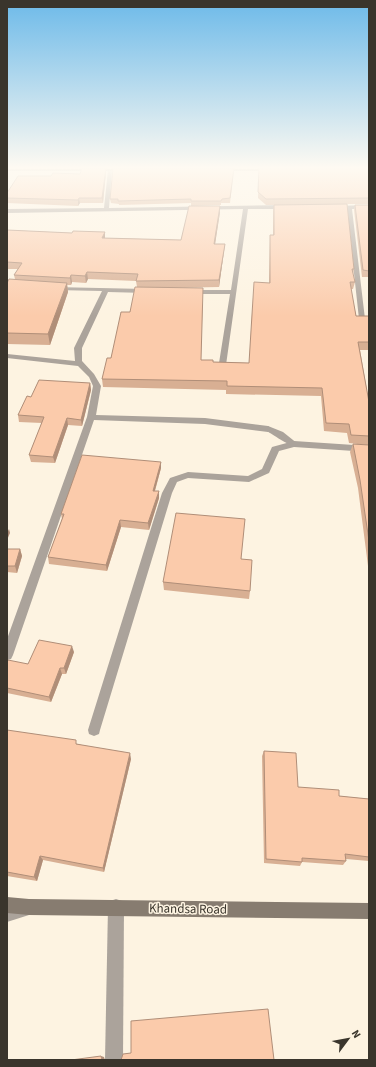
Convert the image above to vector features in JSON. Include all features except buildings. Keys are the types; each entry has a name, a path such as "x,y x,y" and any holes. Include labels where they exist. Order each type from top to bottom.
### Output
{"street":[{"path":"223,363 232,292 245,216"},
{"path":"350,216 362,319"},
{"path":"45,287 105,291 153,291"},
{"path":"7,655 91,417 97,386 93,379 78,364 76,356 78,348 105,291"},
{"path":"185,292 232,292"},
{"path":"7,356 78,364"},
{"path":"91,417 205,421 268,429 280,434 294,444"},
{"path":"94,730 166,493 173,480 188,475 249,479 266,471 274,449 294,444 369,450"},
{"name":"Khandsa Road","path":"7,905 29,907 369,911"},
{"path":"7,914 29,907"},
{"path":"114,1060 116,907"}]}
